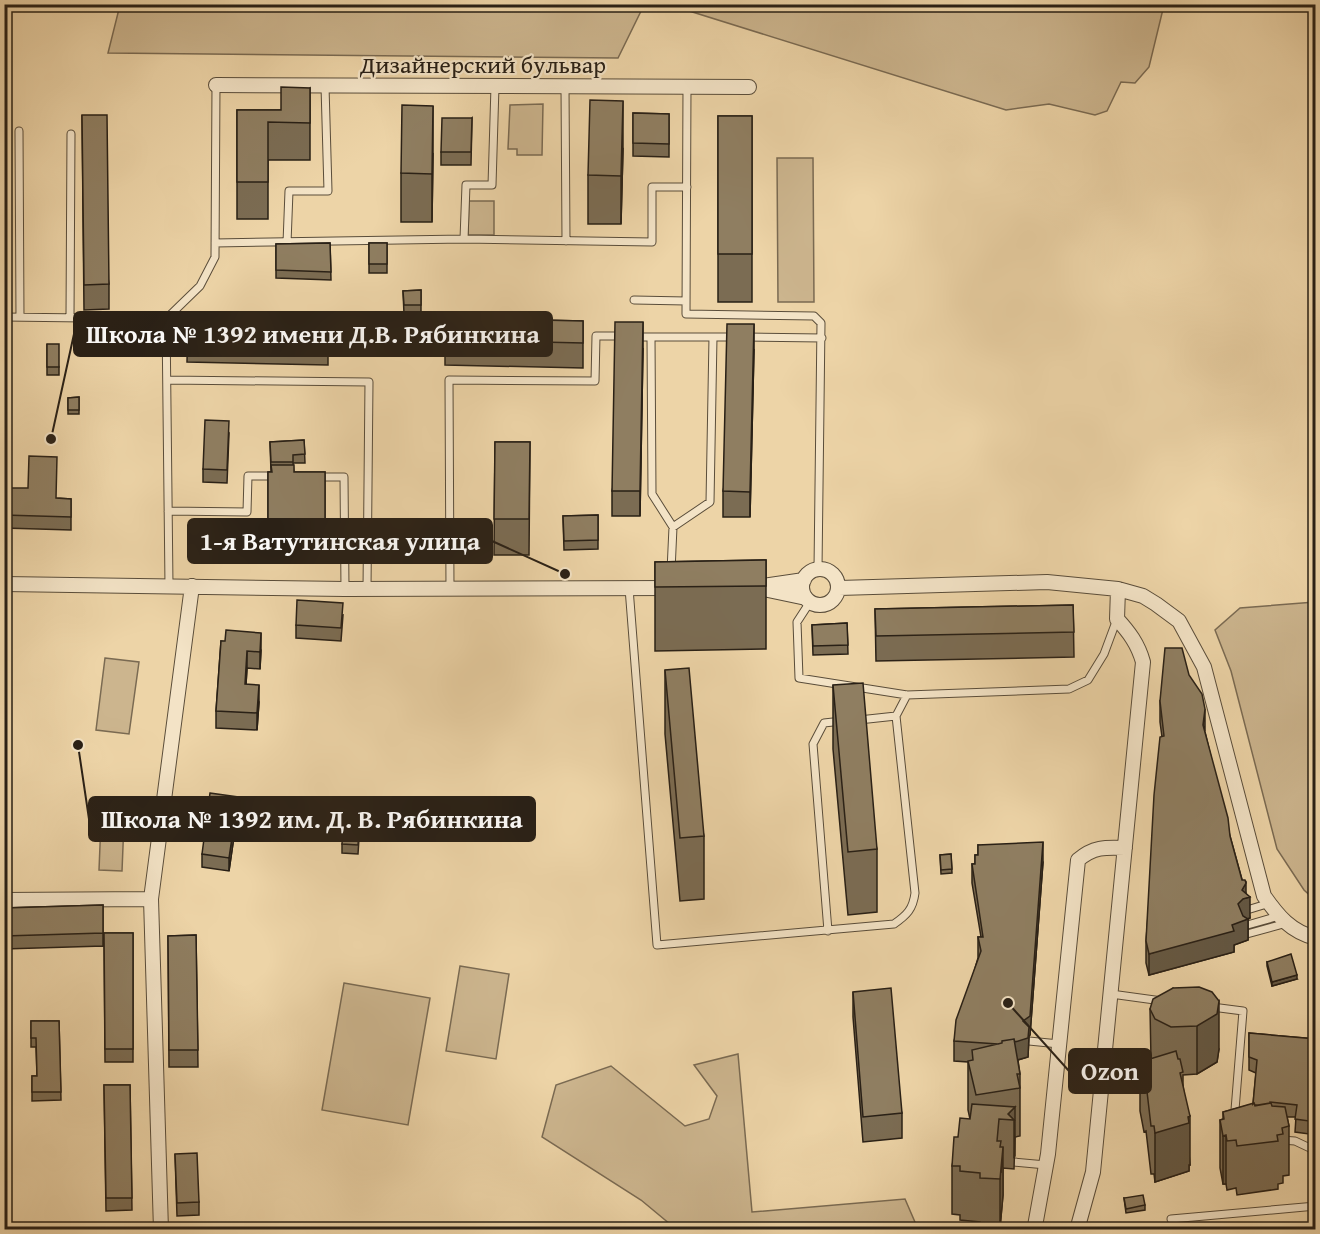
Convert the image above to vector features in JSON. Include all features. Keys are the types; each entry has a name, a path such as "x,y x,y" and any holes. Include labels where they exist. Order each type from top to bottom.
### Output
{"street":[{"name":"Дизайнерский бульвар","path":"216,85 748,87"},
{"path":"760,588 808,600 816,605 829,603 838,588 835,576 818,569 807,575 802,586 808,600"},
{"path":"738,588 760,588 804,580"},
{"path":"838,588 1047,582 1118,589 1143,596 1179,621 1199,656 1219,721 1257,874 1270,903 1283,920 1299,934 1316,938"},
{"path":"4,584 345,589 676,588"},
{"path":"161,1230 151,899 192,586"},
{"path":"1077,1230 1093,1172 1143,662 1139,649 1117,619 1118,589"},
{"path":"1039,1230 1035,1226 1046,1165 1078,860 1088,851 1105,846 1125,848"},
{"path":"4,900 151,899"}],"lane":[{"path":"4,317 166,319 200,286 215,257 216,85"},
{"path":"287,243 289,191 328,191 325,86"},
{"path":"464,239 466,185 492,185 495,86"},
{"path":"565,87 566,241"},
{"path":"687,87 686,314 814,316 820,323 822,338 818,569"},
{"path":"19,131 20,317"},
{"path":"70,318 71,134"},
{"path":"215,243 464,239 652,242 652,187 687,187"},
{"path":"634,300 686,301"},
{"path":"166,319 169,585"},
{"path":"450,589 449,380 595,381 596,336 822,338"},
{"path":"651,337 651,494 673,527 676,588"},
{"path":"673,527 710,502 713,337"},
{"path":"167,380 369,382 368,589"},
{"path":"168,511 247,512 248,476 280,476"},
{"path":"312,477 344,477 345,589"},
{"path":"629,588 657,945 894,924 913,907 915,893 896,716 907,695"},
{"path":"808,600 797,622 799,678 907,695 1069,689 1088,680 1104,654 1117,619"},
{"path":"828,931 813,744 824,723 896,716"},
{"path":"1247,910 1270,903"},
{"path":"1245,926 1283,920"},
{"path":"1247,934 1283,920"},
{"path":"1111,994 1166,1001"},
{"path":"1199,1006 1243,1011 1235,1110 1240,1129"},
{"path":"1241,1034 1250,1034"},
{"path":"1029,1041 1059,1044"},
{"path":"1275,1140 1294,1141 1314,1149 1316,1187"},
{"path":"1014,1162 1046,1165"},
{"path":"1171,1219 1316,1206"}],"shaded area":[{"path":"120,4 644,5 618,58 108,53"},
{"path":"670,5 1164,5 1149,67 1135,83 1121,82 1107,111 1095,115 1049,104 1006,110"},
{"path":"543,104 542,155 517,155 517,149 508,149 510,105"},
{"path":"777,158 813,158 814,302 778,302"},
{"path":"469,201 494,201 494,235 468,235"},
{"path":"1316,602 1315,900 1304,890 1277,849 1231,671 1215,630 1240,608"},
{"path":"105,658 139,662 129,734 96,730"},
{"path":"101,821 124,822 122,871 99,870"},
{"path":"460,966 509,974 496,1059 446,1051"},
{"path":"344,983 430,998 408,1125 322,1110"},
{"path":"738,1054 752,1212 905,1199 918,1229 676,1229 641,1200 542,1137 556,1085 611,1066 685,1126 709,1119 717,1096 694,1065"}],"building":[{"path":"281,87 310,88 310,123 268,122 268,182 237,182 237,110 281,110"},
{"path":"590,100 623,101 621,176 588,175"},
{"path":"402,105 433,106 432,174 401,173"},
{"path":"633,113 669,114 669,144 633,143"},
{"path":"82,115 107,115 109,284 84,285"},
{"path":"718,116 752,116 752,254 718,254"},
{"path":"442,118 472,118 471,152 441,152"},
{"path":"330,243 331,272 276,270 276,244"},
{"path":"369,243 387,243 387,264 369,264"},
{"path":"421,290 421,305 404,305 403,291"},
{"path":"445,318 583,321 583,343 445,340"},
{"path":"615,322 643,322 640,491 612,491"},
{"path":"727,324 754,324 750,492 723,491"},
{"path":"47,344 59,344 59,367 47,367"},
{"path":"79,397 79,410 68,410 68,398"},
{"path":"205,420 229,421 227,470 203,469"},
{"path":"304,440 305,454 293,455 293,462 271,462 270,442"},
{"path":"495,442 530,442 529,519 494,519"},
{"path":"29,456 57,457 56,498 71,499 71,517 4,515 4,488 28,488"},
{"path":"271,465 294,465 294,472 325,472 325,537 268,537 268,472 272,472"},
{"path":"598,515 598,540 564,541 563,516"},
{"path":"766,560 766,586 655,587 655,562"},
{"path":"297,600 343,603 341,628 296,625"},
{"path":"1073,605 1074,632 876,636 875,609"},
{"path":"847,623 848,645 813,646 812,625"},
{"path":"226,630 261,633 260,652 247,651 245,684 259,685 257,713 216,711 221,641 225,641"},
{"path":"1165,648 1182,648 1189,675 1202,694 1205,709 1203,725 1228,818 1230,836 1242,880 1246,883 1242,890 1250,897 1238,904 1243,916 1248,919 1232,925 1234,931 1149,954 1146,941 1154,795 1160,737 1164,736 1160,701"},
{"path":"689,668 704,836 680,838 665,670"},
{"path":"863,683 877,849 848,852 833,685"},
{"path":"210,793 238,797 229,858 202,854"},
{"path":"344,813 360,814 358,845 342,844"},
{"path":"1043,842 1030,1016 1023,1021 1029,1027 1028,1038 1015,1042 1014,1039 1002,1041 998,1044 954,1041 956,1020 981,951 978,937 983,937 972,864 975,864 975,855 978,855 978,845"},
{"path":"951,854 952,869 941,870 940,855"},
{"path":"103,905 103,933 4,936 4,908"},
{"path":"104,933 133,933 133,1049 105,1049"},
{"path":"196,935 198,1050 169,1050 168,936"},
{"path":"1291,954 1297,975 1272,982 1267,962"},
{"path":"1199,987 1212,992 1219,1001 1217,1014 1197,1026 1171,1027 1155,1019 1150,1009 1153,999 1173,988"},
{"path":"891,988 902,1113 863,1117 853,992"},
{"path":"31,1021 59,1021 61,1092 32,1092 32,1076 37,1076 36,1038 31,1038"},
{"path":"1249,1033 1316,1039 1316,1114 1309,1113 1309,1121 1295,1119 1297,1105 1270,1102 1253,1104 1257,1060 1249,1057"},
{"path":"1014,1039 1020,1088 976,1095 968,1061 973,1060 972,1050"},
{"path":"1176,1051 1183,1072 1180,1073 1190,1116 1188,1117 1189,1123 1155,1133 1154,1126 1151,1126 1146,1083 1144,1083 1140,1062"},
{"path":"104,1085 130,1085 132,1198 106,1198"},
{"path":"1254,1103 1255,1106 1271,1103 1272,1106 1285,1107 1289,1126 1282,1128 1283,1134 1277,1135 1278,1141 1237,1146 1236,1140 1227,1141 1226,1135 1223,1136 1220,1120 1224,1119 1223,1112"},
{"path":"972,1104 1015,1107 1008,1114 1014,1120 999,1119 997,1141 1001,1141 1000,1147 1003,1147 1000,1179 980,1178 980,1173 960,1171 960,1166 952,1166 954,1137 958,1137 960,1118 970,1119"},
{"path":"197,1153 199,1202 177,1203 175,1154"},
{"path":"1143,1195 1145,1205 1126,1209 1124,1198"}],"place":[{"name":"Школа № 1392 имени Д.В. Рябинкина","path":"51,439"},
{"name":"1-я Ватутинская улица","path":"565,574"},
{"name":"Школа № 1392 им. Д. В. Рябинкина","path":"78,745"},
{"name":"Ozon","path":"1008,1003"}]}
